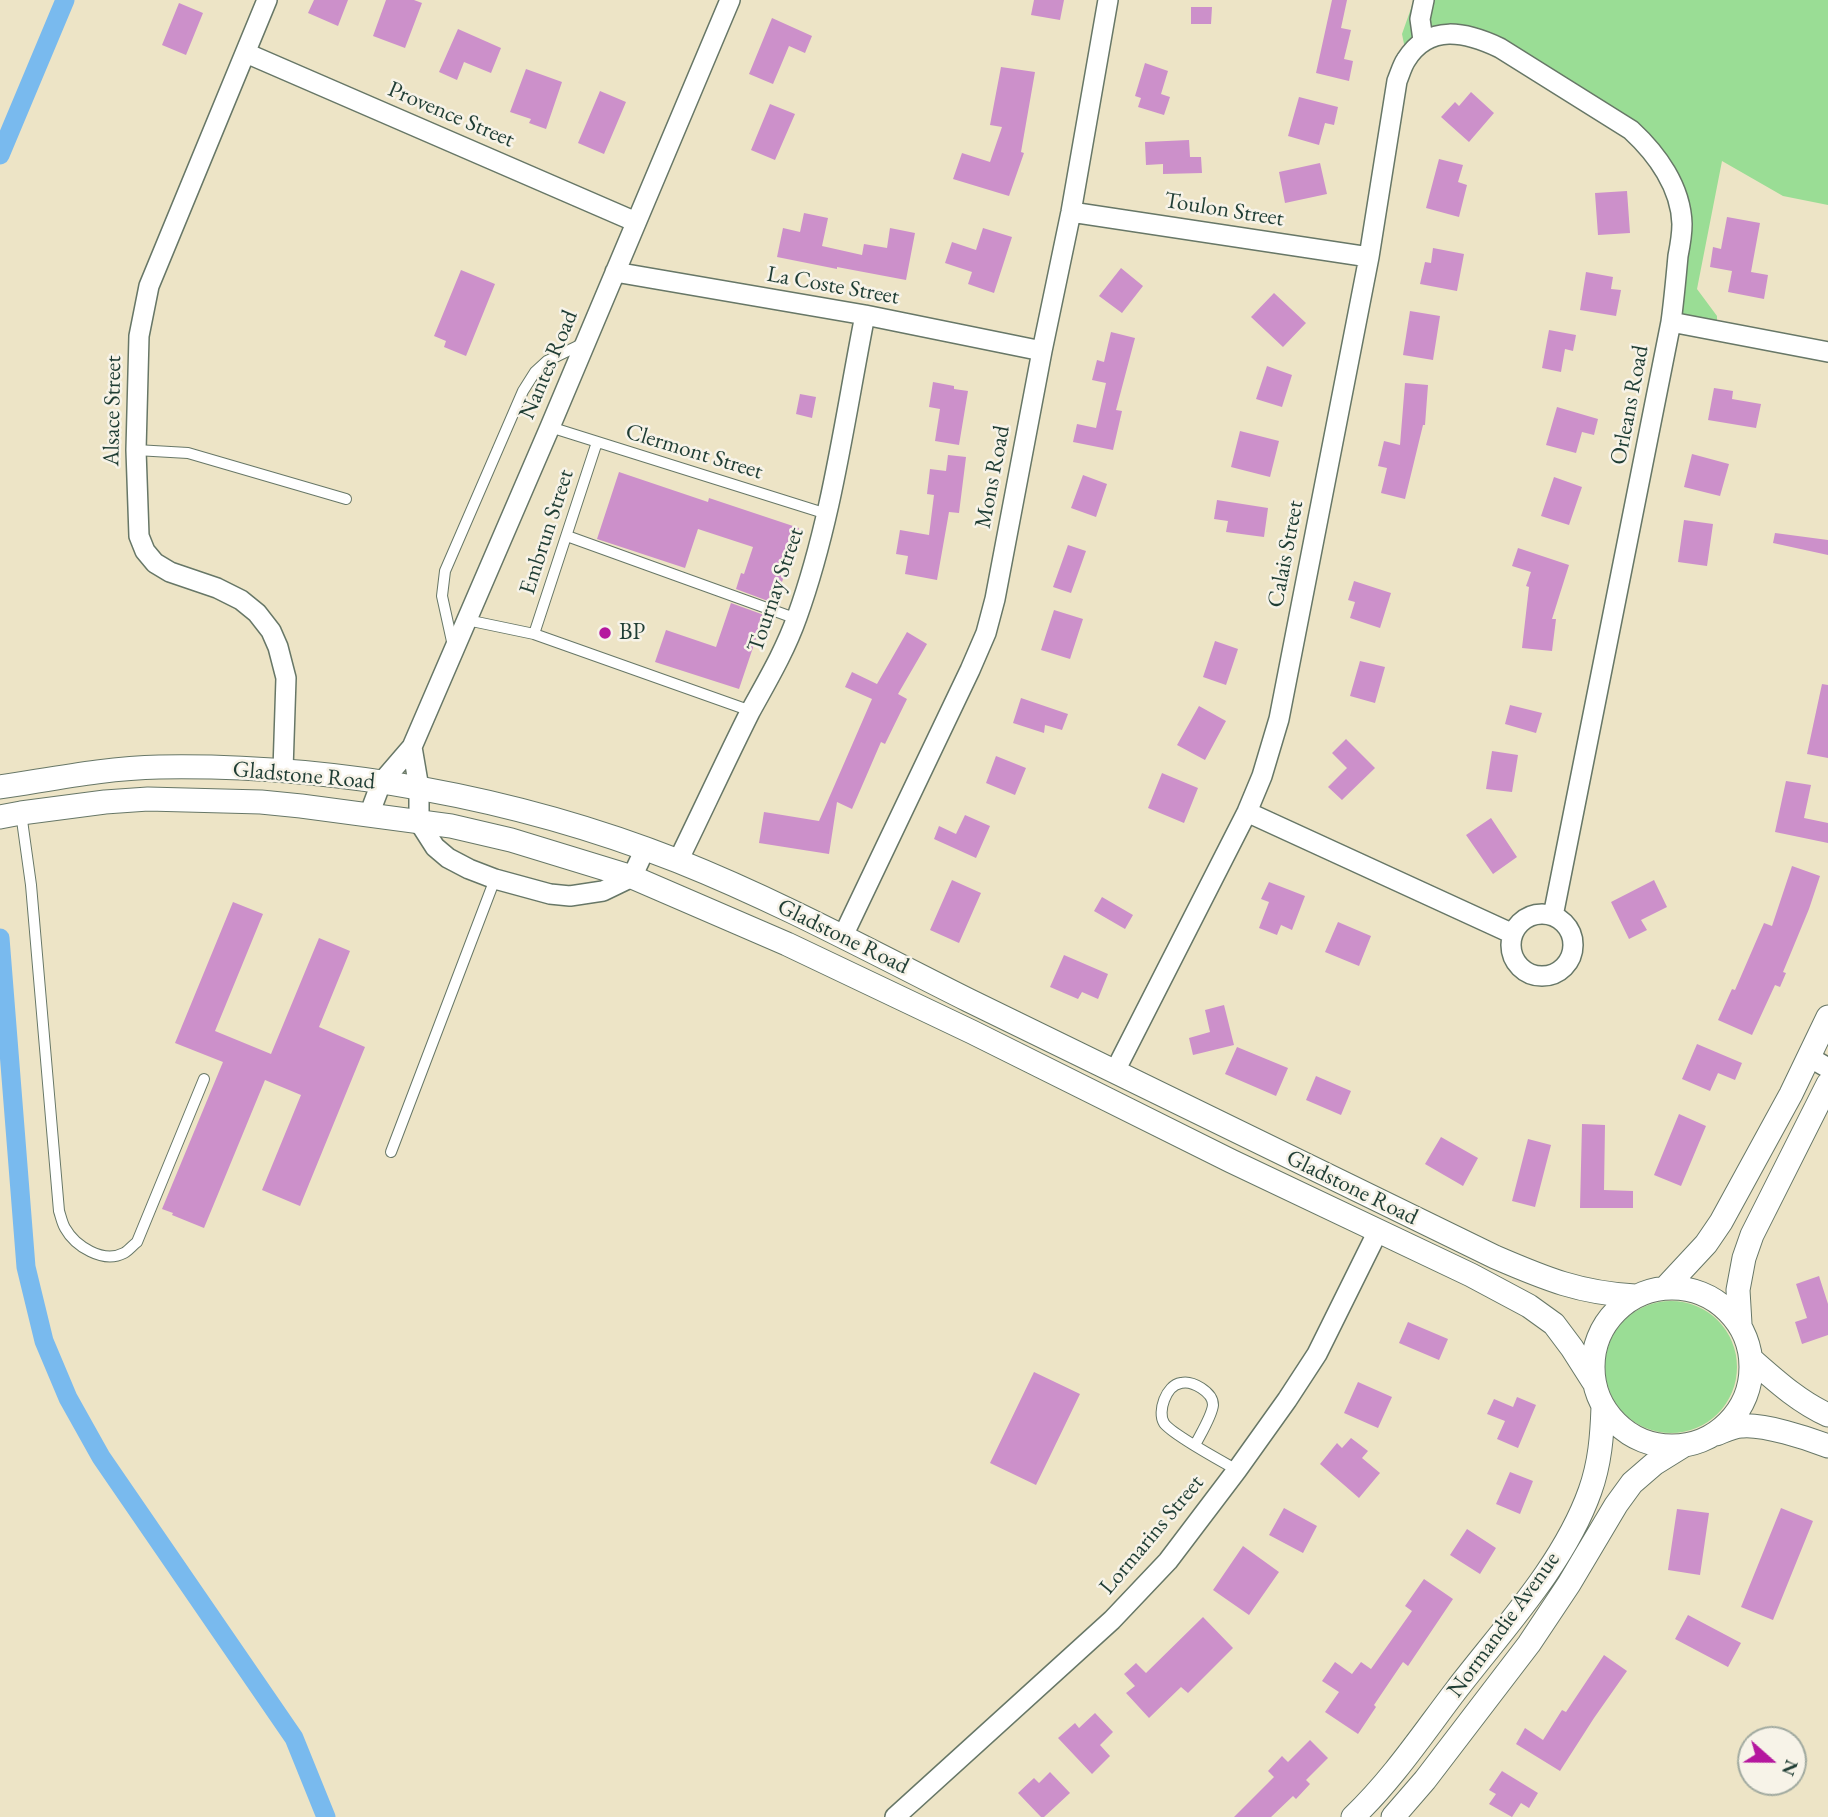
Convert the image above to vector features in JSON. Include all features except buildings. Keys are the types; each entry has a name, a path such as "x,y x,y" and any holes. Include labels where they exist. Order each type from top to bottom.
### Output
{"street":[{"name":"Alsace Street","path":"267,0 149,286 139,336 136,450 139,536 145,551 155,563 170,572 217,588 241,600 257,613 271,631 286,678 283,771"},
{"name":"Nantes Road","path":"369,815 382,783 412,747 730,0"},
{"name":"Mons Road","path":"843,936 986,633 1071,212 1108,0"},
{"path":"1424,0 1420,19 1431,37"},
{"name":"Orleans Road","path":"1431,37 1458,34 1479,38 1500,48 1631,130 1660,162 1679,202 1682,224 1671,322 1553,916"},
{"name":"Calais Street","path":"1115,1071 1247,811 1262,776 1279,719 1369,257 1397,81 1406,60 1431,37"},
{"name":"Provence Street","path":"246,53 636,222"},
{"name":"Toulon Street","path":"1071,212 1369,257"},
{"name":"La Coste Street","path":"615,272 864,315 1042,351"},
{"name":"Tournay Street","path":"678,861 797,619 814,568 827,514 864,315"},
{"path":"1671,322 1828,352"},
{"path":"412,747 419,788 419,821 435,846 448,858 469,869 550,894 570,896 603,891 632,877 645,849"},
{"name":"Gladstone Road","path":"0,787 83,774 158,767 283,771 419,788 522,810 585,829 678,861 766,899 1495,1257 1548,1280 1594,1292 1635,1296"},
{"path":"261,802 258,781 283,771 307,785 301,806"},
{"name":"Gladstone Road","path":"8,816 148,799 261,802 451,826 511,840 632,877 806,953 1471,1275 1529,1306 1554,1324 1593,1381"},
{"path":"1247,811 1513,934"},
{"path":"688,902 702,871"},
{"path":"1534,915 1553,916 1561,920 1572,935 1573,944 1568,962 1554,974 1536,976 1520,968 1515,960 1511,952 1513,934 1525,919 1534,915"},
{"path":"806,953 820,925"},
{"path":"852,975 864,947"},
{"path":"1666,1287 1706,1244 1721,1222 1791,1094 1819,1063 1828,1017"},
{"path":"1080,1086 1092,1060"},
{"path":"1124,1108 1133,1098 1137,1082"},
{"path":"1740,1324 1738,1290 1752,1235 1823,1104 1828,1084"},
{"path":"1791,1094 1823,1104"},
{"path":"1355,1220 1368,1196"},
{"path":"1387,1235 1404,1232 1409,1216"},
{"name":"Lormarins Street","path":"895,1817 1112,1620 1168,1561 1287,1400 1387,1235"},
{"path":"1714,1435 1731,1421 1743,1402 1751,1381 1748,1341 1740,1324 1720,1303 1695,1290 1666,1287 1635,1296 1619,1307 1605,1323 1592,1361 1593,1381 1603,1407 1617,1425 1637,1439 1659,1446 1683,1446 1742,1426 1789,1434 1828,1446"},
{"path":"1751,1359 1811,1407 1828,1415"},
{"name":"Normandie Avenue","path":"1353,1817 1383,1785 1524,1603 1569,1536 1590,1493 1598,1467 1603,1407"},
{"name":"Normandie Avenue","path":"1393,1817 1426,1780 1529,1644 1632,1483 1654,1464 1683,1446"}],"lane":[{"path":"454,650 442,596 445,571 450,559 523,391 535,372 547,361 584,342"},
{"name":"Clermont Street","path":"550,427 827,514"},
{"name":"Embrun Street","path":"534,634 597,442"},
{"path":"136,450 188,453 346,499"},
{"path":"567,536 797,619"},
{"path":"467,620 534,634 751,711"},
{"path":"8,816 31,885 59,1212 65,1228 77,1243 105,1256 123,1254 136,1242 204,1079"},
{"path":"391,1152 495,879"},
{"path":"1195,1445 1213,1408 1212,1400 1207,1393 1194,1385 1181,1382 1166,1396 1162,1409 1162,1418 1169,1429 1195,1445 1237,1470"}],"green space":[{"path":"1414,0 1828,0 1828,205 1783,196 1722,161 1697,289 1717,316 1717,322 1676,314 1690,238 1655,151 1484,39 1405,49 1402,34"},
{"path":"1671,1301 1696,1306 1718,1320 1732,1342 1737,1367 1732,1392 1718,1414 1696,1428 1671,1433 1646,1428 1624,1414 1610,1392 1605,1367 1610,1342 1624,1320 1646,1306"}],"waterway":[{"path":"0,155 65,0"},
{"path":"0,938 26,1267 44,1341 68,1398 101,1457 294,1738 326,1817"}],"place":[{"name":"BP","path":"605,633"}]}
